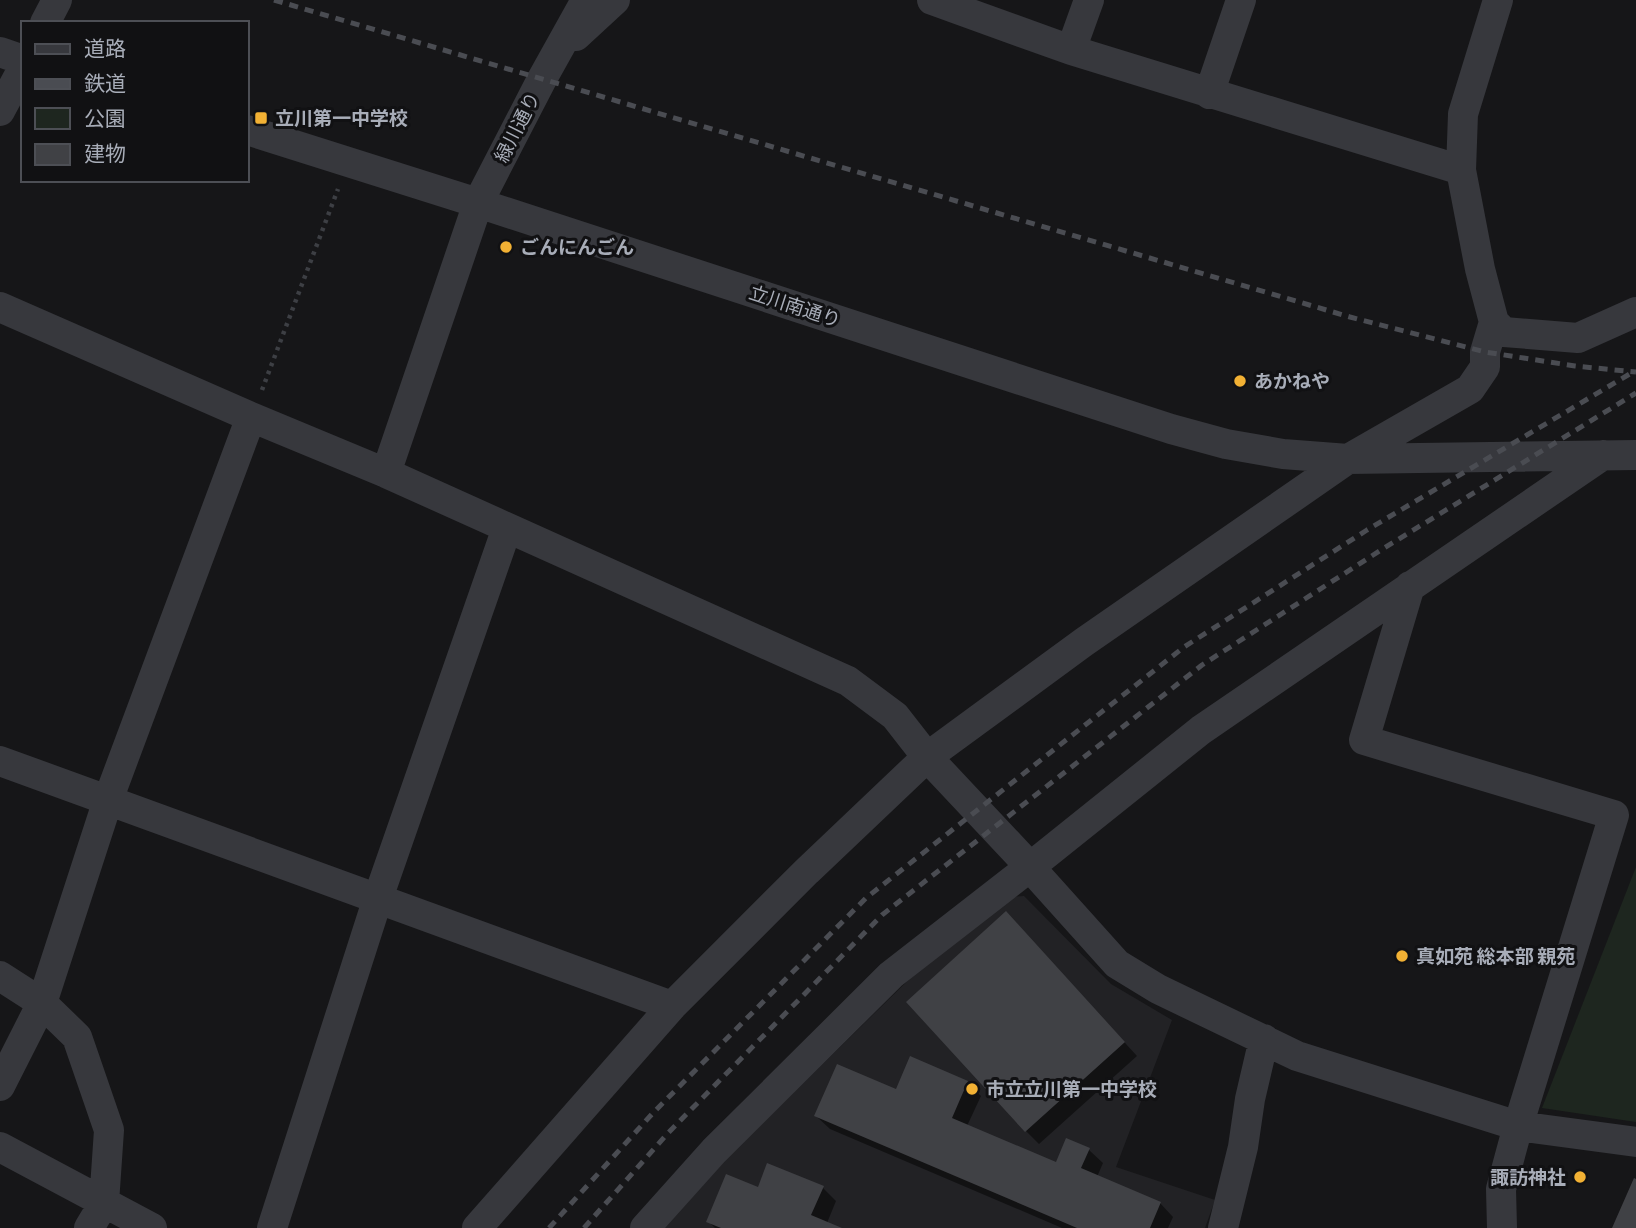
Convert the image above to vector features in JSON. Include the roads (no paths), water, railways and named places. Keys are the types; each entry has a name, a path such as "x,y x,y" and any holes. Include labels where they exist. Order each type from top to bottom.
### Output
{"street":[{"path":"46,21 57,0"},
{"name":"緑川通り","path":"386,473 478,203 586,0"},
{"name":"緑川通り","path":"558,53 615,0"},
{"path":"932,0 1071,50 1461,170"},
{"path":"1071,50 1089,0"},
{"path":"1209,94 1241,0"},
{"path":"1498,0 1463,114 1461,170 1480,269 1494,322 1504,332 1578,338 1636,312"},
{"path":"0,52 21,59"},
{"path":"0,111 21,72"},
{"name":"立川南通り","path":"248,130 1171,429 1237,446 1283,454 1348,459 1603,455"},
{"path":"0,307 386,473 848,681 895,716 927,757 1117,964 1158,989 1297,1056 1518,1126 1636,1142"},
{"path":"477,1228 671,1006 927,757 1084,642 1348,459 1470,389 1485,367 1485,352 1494,322"},
{"path":"0,1086 42,1003 108,800 251,417"},
{"path":"645,1228 714,1151 891,975 1025,862 1201,730 1603,455 1636,455"},
{"path":"272,1228 377,898 507,528"},
{"path":"1410,586 1364,740 1614,816 1518,1126 1501,1189 1502,1228"},
{"path":"0,761 671,1006"},
{"path":"0,976 42,1003 77,1037 109,1130 97,1215"},
{"path":"1223,1228 1243,1147 1250,1099 1264,1039"},
{"path":"0,1147 97,1215 152,1228"}],"railway":[{"path":"274,0 1350,317 1485,352 1636,372"},
{"path":"549,1228 652,1114 866,898 1184,647 1367,530 1633,372"},
{"path":"584,1228 668,1133 882,915 1202,665 1381,550 1636,393"}],"place":[{"name":"立川第一中学校","path":"261,118"},
{"name":"ごんにんごん","path":"506,247"},
{"name":"あかねや","path":"1240,381"},
{"name":"真如苑 総本部 親苑","path":"1402,956"},
{"name":"市立立川第一中学校","path":"972,1089"},
{"name":"諏訪神社","path":"1580,1177"}]}
